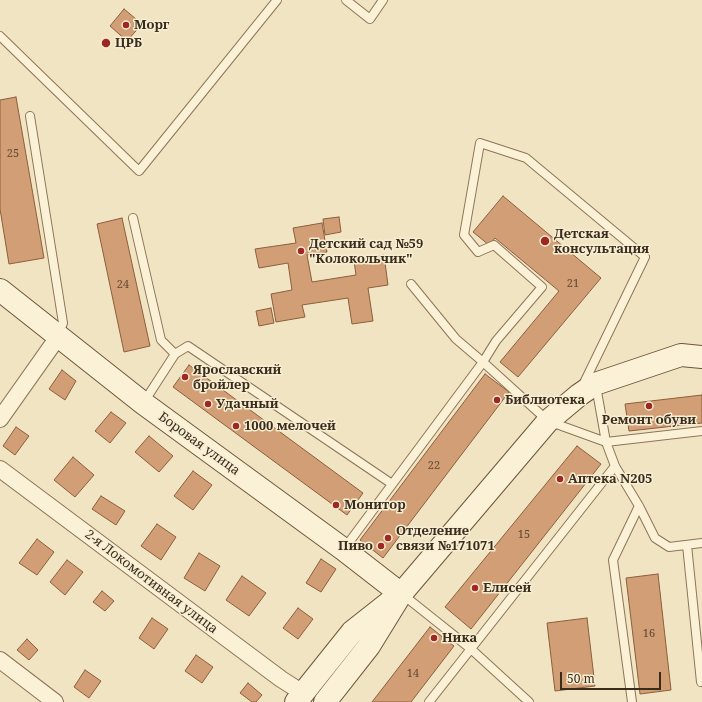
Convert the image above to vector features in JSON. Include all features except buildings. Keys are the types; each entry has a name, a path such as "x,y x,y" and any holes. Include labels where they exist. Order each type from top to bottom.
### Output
{"main road":[{"name":"Боровая улица","path":"0,290 143,403 343,549 401,594"},
{"path":"324,702 369,646 401,594 548,421 587,389 681,355 702,357"},
{"path":"300,697 352,632 401,594"}],"street":[{"path":"0,420 58,337"},
{"name":"2-я Локомотивная улица","path":"0,469 281,679 300,697"},
{"path":"0,660 55,702"}],"lane":[{"path":"0,36 139,171 277,0"},
{"path":"346,0 370,19 383,0"},
{"path":"30,116 63,323 58,337"},
{"path":"343,549 483,362 496,341 542,287 494,246 478,252 464,235 480,143 526,158 645,257 587,389 615,466 639,506 654,538 669,547 702,543"},
{"path":"133,218 161,340 175,354"},
{"path":"411,284 456,339 548,421 606,442 702,431"},
{"path":"143,403 175,354 188,346 392,484"},
{"path":"428,702 615,466"},
{"path":"632,702 613,560 639,506"},
{"path":"686,545 701,682"},
{"path":"401,594 470,649 530,702"}],"place":[{"name":"Морг","path":"126,25"},
{"name":"ЦРБ","path":"106,43"},
{"name":"Детская консультация","path":"545,241"},
{"name":"Детский сад №59 \"Колокольчик\"","path":"301,251"},
{"name":"Ярославский бройлер","path":"185,377"},
{"name":"Библиотека","path":"497,400"},
{"name":"Удачный","path":"208,404"},
{"name":"Ремонт обуви","path":"649,406"},
{"name":"1000 мелочей","path":"236,426"},
{"name":"Аптека N205","path":"560,479"},
{"name":"Монитор","path":"336,505"},
{"name":"Отделение связи №171071","path":"388,538"},
{"name":"Пиво","path":"381,546"},
{"name":"Елисей","path":"475,588"},
{"name":"Ника","path":"434,638"}]}
